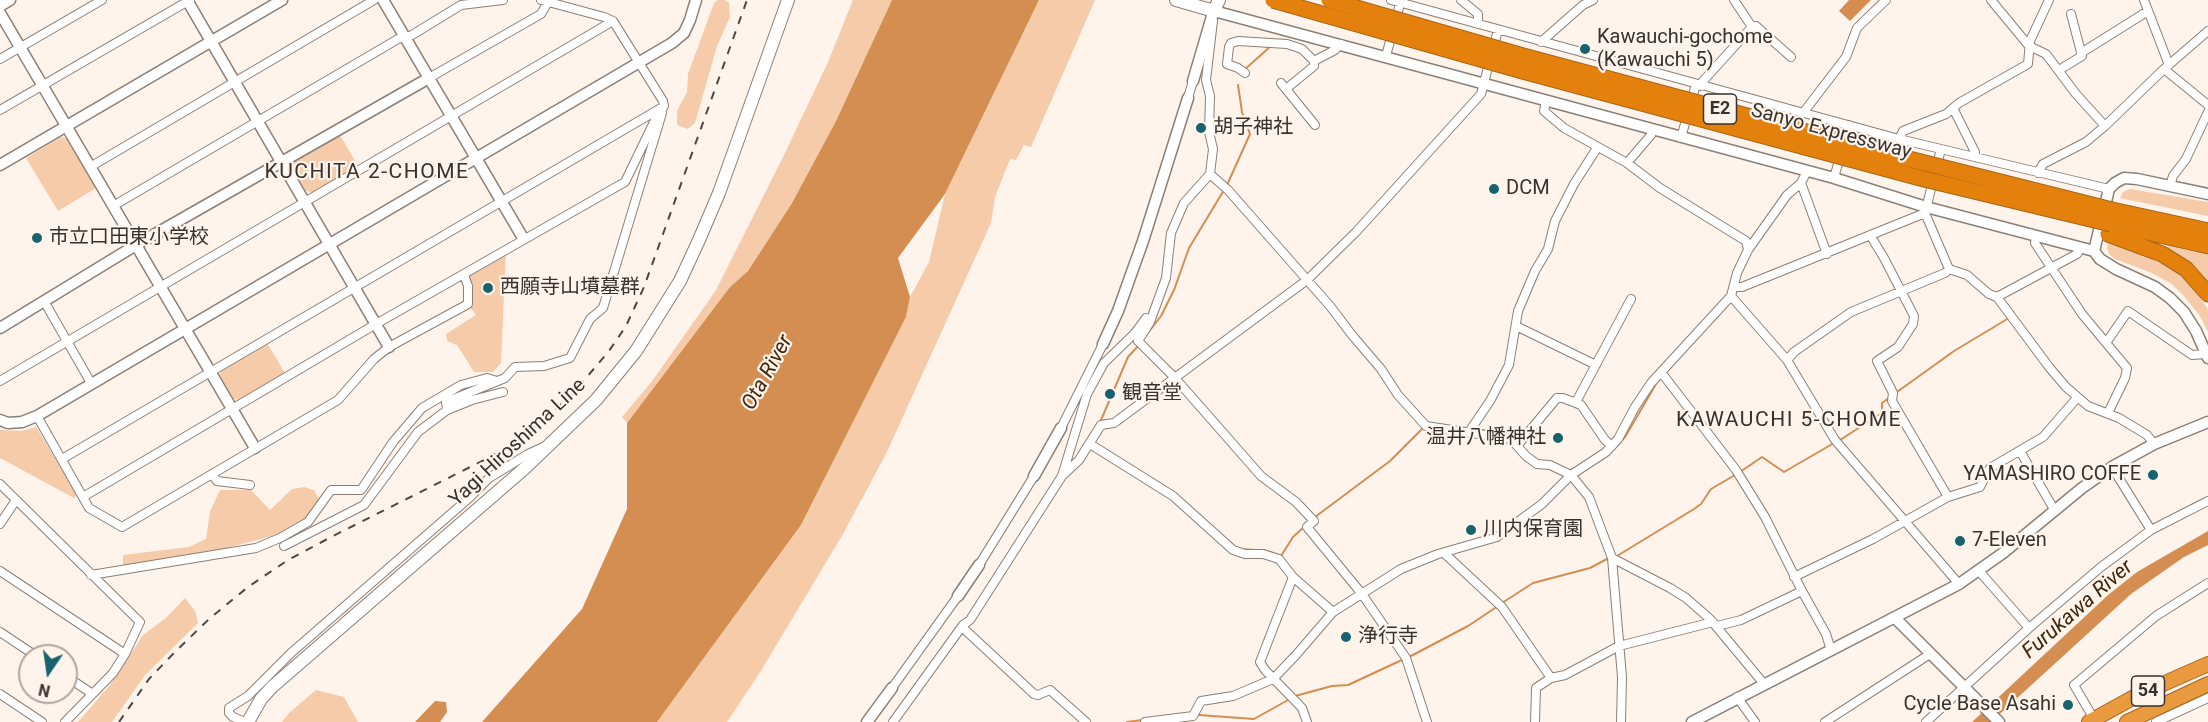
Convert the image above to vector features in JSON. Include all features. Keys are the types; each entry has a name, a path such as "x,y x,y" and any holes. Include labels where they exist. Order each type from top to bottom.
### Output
{"highway":[{"name":"Sanyo Expressway","path":"1273,0 1519,70 1890,170 2208,246"},
{"name":"Sanyo Expressway","path":"1329,0 1523,56 1885,153 2110,223 2158,220 2208,230"},
{"path":"2110,223 2186,269 2208,294"},
{"name":"54","path":"2092,720 2139,695 2208,664"},
{"name":"54","path":"2127,722 2170,713 2208,684"}],"main road":[{"name":"Yagi Hiroshima Line","path":"246,722 272,687 549,445 596,400 636,351 680,281 718,194 788,0"},
{"path":"1176,0 1214,5"}],"street":[{"path":"0,6 10,0"},
{"path":"0,59 102,0"},
{"path":"0,110 188,0 389,347"},
{"path":"0,165 282,0"},
{"path":"90,167 374,0"},
{"path":"383,0 523,238"},
{"path":"113,206 398,39 411,35 461,5 503,0"},
{"path":"0,420 9,423 22,422 37,416 672,43 684,33 696,0"},
{"path":"1461,0 1478,14 1478,24"},
{"path":"1540,42 1583,5 1593,0"},
{"path":"1734,0 1752,27"},
{"path":"1803,113 1846,57 1857,28 1886,0"},
{"path":"1991,0 2029,46 2046,54 2076,94 2105,126"},
{"path":"1899,139 1903,131 1933,120 2028,64 2029,46 2049,0"},
{"path":"2144,0 2167,67 2208,105"},
{"path":"0,327 136,245 541,14 544,1 604,16 613,21 640,62 664,106 603,308 590,319 570,358 544,366 515,367 505,378 446,402 447,410"},
{"path":"1386,56 1398,1 1540,42 1899,139 2109,189"},
{"path":"1214,5 1484,84 1834,178 1926,210 2094,251 2100,259 2116,269 2155,287 2170,298 2184,312 2196,331 2207,356 2192,355 2128,311 2106,343"},
{"path":"867,722 979,565 1061,428 1103,344 1143,241 1188,98 1214,5"},
{"path":"1214,5 1213,38 1206,80 1210,96 1209,132 1213,149 1210,174 1184,203 1172,232 1166,278 1156,307 1138,341 1175,378 1261,476 1296,502 1314,521 1307,527 1362,594 1406,658 1427,722"},
{"path":"2081,53 2148,11"},
{"path":"0,13 255,448"},
{"path":"2059,70 2082,56 2071,14"},
{"path":"0,381 613,21"},
{"path":"1681,138 1699,85 1752,27 1756,26 1791,57"},
{"path":"893,722 962,627 970,620 1062,477 1079,460 1101,425 1114,423 1307,280 1391,196 1481,94 1498,30"},
{"path":"2038,173 2043,164 2086,142 2208,31"},
{"path":"1245,74 1238,68 1227,64 1228,47 1238,41 1287,44 1302,49 1314,61"},
{"path":"1314,61 1335,50 1341,44"},
{"path":"1311,124 1297,109 1283,86 1314,66 1314,61"},
{"path":"1545,101 1544,111 1564,128 1627,163 1660,188 1746,240 1749,250"},
{"path":"62,459 664,106"},
{"path":"83,497 376,324 464,275 523,238 625,182 646,137 664,106"},
{"path":"1953,108 1975,152 1975,157"},
{"path":"2170,186 2173,176 2186,159 2208,112"},
{"path":"633,124 643,128 646,137"},
{"path":"1834,178 1849,125"},
{"path":"1627,163 1651,135 1653,129"},
{"path":"1469,432 1490,402 1509,365 1518,311 1535,271 1548,249 1555,221 1574,184 1597,148"},
{"path":"1941,149 1926,210 1949,269 1967,276 1989,294 1997,297 2049,367 2077,398 2088,406 2108,413 2147,435 2154,444"},
{"path":"1733,292 1737,273 1749,250 1787,195 1801,183 1807,171"},
{"path":"1210,174 1228,190 1307,280 1381,369 1398,395 1426,426 1511,439 1526,456 1537,464 1550,465 1571,475 1589,497 1612,558 1622,677 1621,722"},
{"path":"2094,251 2109,189 2124,178 2208,194"},
{"path":"1801,183 1827,254"},
{"path":"1145,722 1176,720 1193,716 1201,701 1233,696 1273,679 1333,612 1401,569 1497,537 1542,504 1571,475 1612,446 1651,383 1733,292 1926,210"},
{"path":"1870,235 1914,316 1913,324 1898,347 1877,361 1893,393 1892,401 1948,497"},
{"path":"2036,236 2035,243 2050,268 2082,314 2127,368 2125,378 2108,413"},
{"path":"1997,297 2077,254 2081,248"},
{"path":"1787,360 1794,352 1851,312 1945,273 1949,269"},
{"path":"37,416 89,508 122,526 338,400 374,359 389,347 468,304 468,286 464,275"},
{"path":"1733,292 1787,360 1835,440 1959,584"},
{"path":"1576,402 1630,299"},
{"path":"44,301 65,341 92,383"},
{"path":"1062,477 1087,394 1104,363 1135,333 1156,307"},
{"path":"1516,326 1596,365"},
{"path":"1661,372 1736,470 1765,517 1794,577 1826,634 1831,650"},
{"path":"91,575 256,548 280,538 308,522 331,490 361,490 393,442 422,408 461,385 487,378 497,381"},
{"path":"284,546 364,506 418,432 447,410 472,400 503,392"},
{"path":"1517,446 1557,398 1572,399 1581,405 1605,440 1612,446"},
{"path":"1794,577 1873,539 1948,497 1980,487 1990,468 2043,438 2077,398"},
{"path":"1692,722 1959,584 1979,571 2112,467 2154,444 2208,422"},
{"path":"1089,444 1173,496 1233,550 1245,554 1263,554 1279,559 1293,577 1333,612"},
{"path":"246,722 233,717 229,713 229,708 248,696 291,653 468,499 489,478 528,453 549,445"},
{"path":"2020,451 2055,511"},
{"path":"2112,467 2151,530"},
{"path":"212,474 217,481 250,485"},
{"path":"0,484 140,622 113,673 64,722"},
{"path":"0,524 16,500"},
{"path":"1926,722 2029,628 2101,567 2151,530 2208,501"},
{"path":"1444,553 1502,607 1551,678"},
{"path":"1612,558 1686,598 1715,624 1764,684"},
{"path":"0,571 125,654"},
{"path":"1979,571 2029,628"},
{"path":"1293,577 1260,659 1264,670 1302,708 1307,722"},
{"path":"2092,720 2074,686 2156,616 2208,583"},
{"path":"1535,722 1536,688 1551,678 1565,675 1619,645 1741,620 1802,591"},
{"path":"1895,618 1999,722"},
{"path":"962,627 1034,694 1038,695 1050,690 1086,722"},
{"path":"0,633 18,644"},
{"path":"1825,722 1930,654"},
{"path":"78,684 91,693"},
{"path":"0,694 42,722"},
{"path":"1737,697 1755,722"},
{"path":"2156,722 2170,713 2208,698"},
{"path":"1838,714 1844,722"}],"shaded area":[{"path":"718,0 725,0 729,3 730,17 717,46 695,123 688,129 677,125 677,111 687,92 688,74 714,3"},
{"path":"853,0 892,0 836,121 792,203 748,271 730,287 627,423 622,417 653,380 716,290 828,62"},
{"path":"1039,0 1095,0 1031,147 1024,145 1016,160 1010,159 995,197 991,223 886,454 843,534 759,674 727,722 657,722 801,525 906,317 910,297 929,262 945,194"},
{"path":"340,135 358,166 312,193 305,190 292,168 294,161"},
{"path":"61,137 66,138 96,188 58,211 26,158"},
{"path":"2130,189 2208,202 2208,216 2120,198 2123,192"},
{"path":"2108,242 2167,266 2186,279 2208,309 2208,332 2200,316 2172,284 2152,273 2115,259 2109,254"},
{"path":"2168,246 2208,255 2208,284 2166,252"},
{"path":"506,249 501,363 493,372 474,372 457,345 447,341 446,334 476,315 468,304 464,275"},
{"path":"267,343 285,373 238,400 234,399 220,375 221,370"},
{"path":"36,427 77,495 74,498 0,458 0,430 22,431"},
{"path":"304,487 314,490 319,499 304,520 276,535 215,551 123,565 123,555 189,547 206,539 210,511 220,490 251,490 270,510 292,489"},
{"path":"185,598 195,611 198,623 145,675 112,722 78,722 110,685 143,635 166,618"},
{"path":"316,690 344,697 358,722 282,722"}],"water":[{"name":"Ota River","path":"892,0 1039,0 945,194 898,258 910,297 906,317 801,525 657,722 482,722 582,609 627,509 627,423 730,287 748,271 792,203 836,121"},
{"path":"1849,0 1871,0 1850,21 1839,11"},
{"path":"2208,531 2208,545 2184,557 2131,594 1991,722 1972,722 2108,595 2137,572"},
{"path":"435,701 446,702 447,712 440,722 415,722"}],"waterway":[{"path":"1244,70 1271,46"},
{"path":"1227,185 1250,134 1242,112 1238,85"},
{"path":"1147,334 1161,316 1174,290 1189,248 1224,190"},
{"path":"1897,392 1954,351 2009,318"},
{"path":"1101,420 1128,357 1139,345"},
{"path":"1617,446 1625,437 1656,384"},
{"path":"1840,440 1882,413 1882,403 1889,398"},
{"path":"1315,517 1390,461 1423,428"},
{"path":"1482,430 1503,434"},
{"path":"1740,472 1762,457 1784,472 1834,443"},
{"path":"1617,556 1694,509 1701,504 1711,489 1735,475"},
{"path":"1264,550 1281,556 1293,537 1304,527"},
{"path":"1240,549 1256,550"},
{"path":"1502,603 1533,583 1590,568 1607,559"},
{"path":"1409,657 1468,626 1498,606"},
{"path":"1295,696 1332,686 1348,685 1404,659"},
{"path":"1199,715 1254,719 1288,700"},
{"path":"1127,722 1142,720"}],"railway":[{"path":"119,722 149,679 209,619 248,587 288,560 498,453 542,422 575,391 609,351 626,326 644,287 747,0"}],"place":[{"name":"Kawauchi-gochome (Kawauchi 5)","path":"1585,49"},
{"name":"胡子神社","path":"1201,128"},
{"name":"DCM","path":"1494,189"},
{"name":"市立口田東小学校","path":"37,238"},
{"name":"西願寺山墳墓群","path":"488,288"},
{"name":"観音堂","path":"1110,394"},
{"name":"温井八幡神社","path":"1558,438"},
{"name":"YAMASHIRO COFFE","path":"2153,475"},
{"name":"川内保育園","path":"1471,530"},
{"name":"7-Eleven","path":"1960,541"},
{"name":"浄行寺","path":"1346,637"},
{"name":"Cycle Base Asahi","path":"2068,705"}],"district":[{"name":"KUCHITA 2-CHOME","path":"367,173"},
{"name":"KAWAUCHI 5-CHOME","path":"1789,421"}],"water label":[{"name":"Furukawa River","path":"2078,610"}]}
